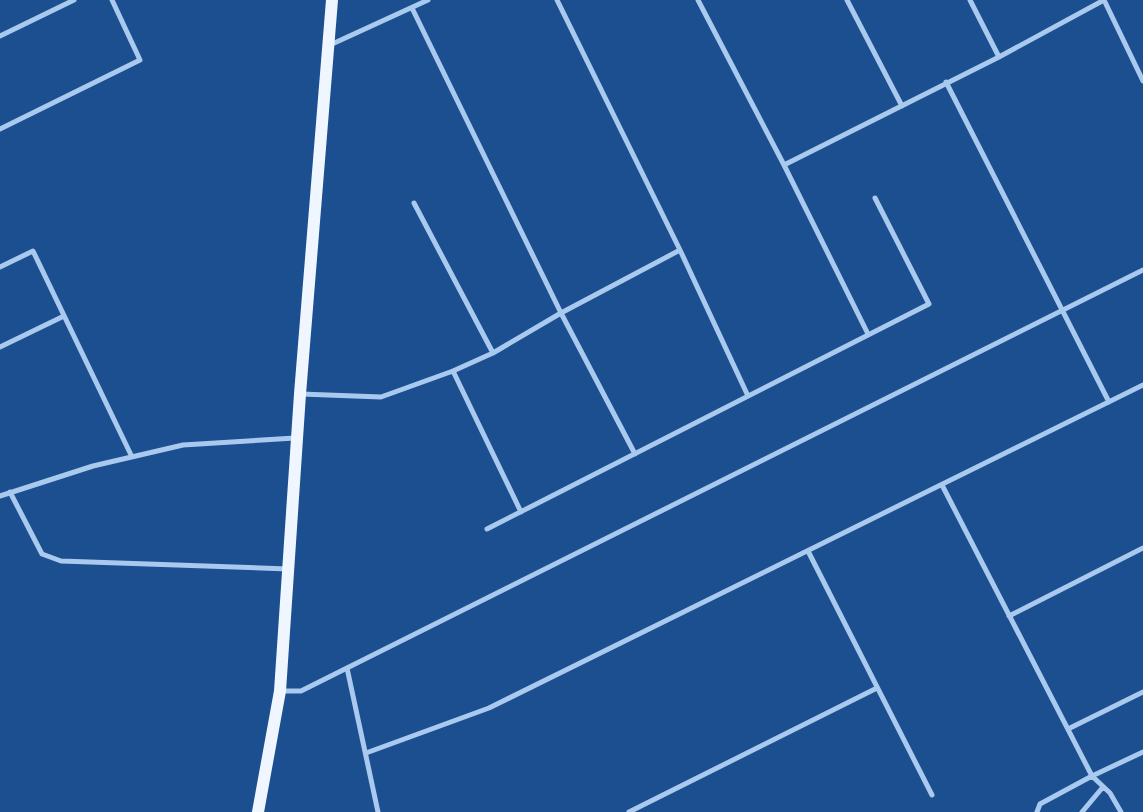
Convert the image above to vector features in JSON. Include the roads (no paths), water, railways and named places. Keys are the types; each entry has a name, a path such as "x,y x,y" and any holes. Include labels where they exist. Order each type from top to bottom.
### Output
{"main road":[{"path":"258,812 280,691 300,394 330,45 332,0"}],"street":[{"path":"0,36 74,0"},
{"path":"0,129 140,60 112,0"},
{"path":"330,45 428,0"},
{"path":"557,0 680,250 748,396"},
{"path":"698,0 784,165 868,334"},
{"path":"847,0 902,106"},
{"path":"970,0 999,57"},
{"path":"784,165 999,57 1104,0 1143,81"},
{"path":"412,8 561,313 635,454"},
{"path":"946,82 1109,402"},
{"path":"487,529 929,304 875,198"},
{"path":"414,203 493,353"},
{"path":"300,394 381,397 453,371 493,353 561,313 680,250"},
{"path":"0,267 33,251 132,457"},
{"path":"280,691 301,691 1143,270"},
{"path":"0,347 64,316"},
{"path":"453,371 521,512"},
{"path":"366,753 489,708 1143,385"},
{"path":"0,496 93,466 183,445 298,438"},
{"path":"942,485 1092,776 1110,793 1121,812"},
{"path":"10,492 42,554 61,561 289,569"},
{"path":"1009,616 1143,548"},
{"path":"808,552 932,795"},
{"path":"347,668 378,812"},
{"path":"629,812 877,688"},
{"path":"1068,729 1143,692"},
{"path":"1037,812 1040,804 1092,776 1143,752"},
{"path":"1082,812 1103,786"}]}
